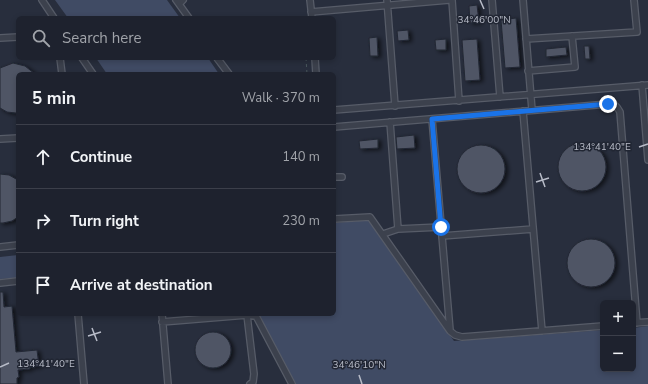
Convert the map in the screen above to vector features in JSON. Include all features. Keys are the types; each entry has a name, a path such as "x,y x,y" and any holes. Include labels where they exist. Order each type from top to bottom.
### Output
{"lane":[{"path":"42,0 53,16"},
{"path":"310,0 312,15 387,3 450,0 459,100"},
{"path":"492,0 500,97"},
{"path":"522,0 532,110"},
{"path":"526,39 637,32 634,0"},
{"path":"179,1 188,16"},
{"path":"387,3 395,106"},
{"path":"0,38 16,36"},
{"path":"528,71 575,67 572,36"},
{"path":"60,60 62,72"},
{"path":"83,60 92,72"},
{"path":"218,60 227,72"},
{"path":"315,60 316,72"},
{"path":"336,110 645,85 648,160"},
{"path":"336,127 614,104 618,107 620,112 633,300"},
{"path":"523,111 542,331"},
{"path":"432,119 450,331"},
{"path":"390,122 398,229"},
{"path":"0,139 16,138"},
{"path":"336,177 342,177"},
{"path":"336,219 370,217 450,331 455,335 462,337 600,326"},
{"path":"383,234 398,229 441,227"},
{"path":"442,236 533,229"},
{"path":"0,247 16,245"},
{"path":"0,283 16,281"},
{"path":"78,316 84,384"},
{"path":"158,316 162,322"},
{"path":"162,316 168,384"},
{"path":"162,322 216,316"},
{"path":"248,316 254,374 253,382 250,384"},
{"path":"256,316 292,384"},
{"path":"636,323 648,322"}],"path":[{"path":"306,60 307,72"}],"water":[{"path":"55,0 167,0 179,16 67,16"},
{"path":"97,60 209,60 218,72 106,72"},
{"path":"369,220 454,341 600,330 600,372 636,372 636,328 648,326 648,384 296,384 259,316 336,316 336,223"},
{"path":"16,255 16,278 0,279 0,257"}],"building":[{"path":"477,5 479,22 470,23 469,6"},
{"path":"516,18 520,67 505,68 501,20"},
{"path":"408,30 409,40 398,41 397,31"},
{"path":"377,37 378,56 370,56 369,38"},
{"path":"446,39 446,50 436,50 435,40"},
{"path":"477,39 480,80 465,81 462,40"},
{"path":"584,46 589,46 590,59 585,59"},
{"path":"566,47 567,55 546,57 546,49"},
{"path":"13,63 25,66 32,72 16,72 16,113 7,112 0,108 0,68"},
{"path":"414,135 415,148 397,149 396,137"},
{"path":"378,139 378,148 360,149 359,141"},
{"path":"582,143 591,145 599,150 604,158 606,167 604,176 599,184 591,189 582,191 573,189 565,184 560,176 558,167 560,158 565,150 573,145"},
{"path":"481,145 490,147 498,152 503,160 505,169 503,178 498,186 490,191 481,193 472,191 464,186 459,178 457,169 459,160 464,152 472,147"},
{"path":"0,174 9,175 16,179 16,218 12,221 0,223"},
{"path":"591,239 600,241 608,246 613,254 615,263 613,272 608,280 600,285 591,287 582,285 574,280 569,272 567,263 569,254 574,246 582,241"},
{"path":"0,292 3,292 4,307 12,306 16,352 37,350 39,366 30,367 30,369 18,370 19,377 17,378 17,384 0,384"},
{"path":"217,332 226,337 230,343 230,357 226,363 217,368 209,368 200,363 196,357 195,346 200,337 206,333"}],"route":[{"path":"441,227 432,119 608,104"}]}
